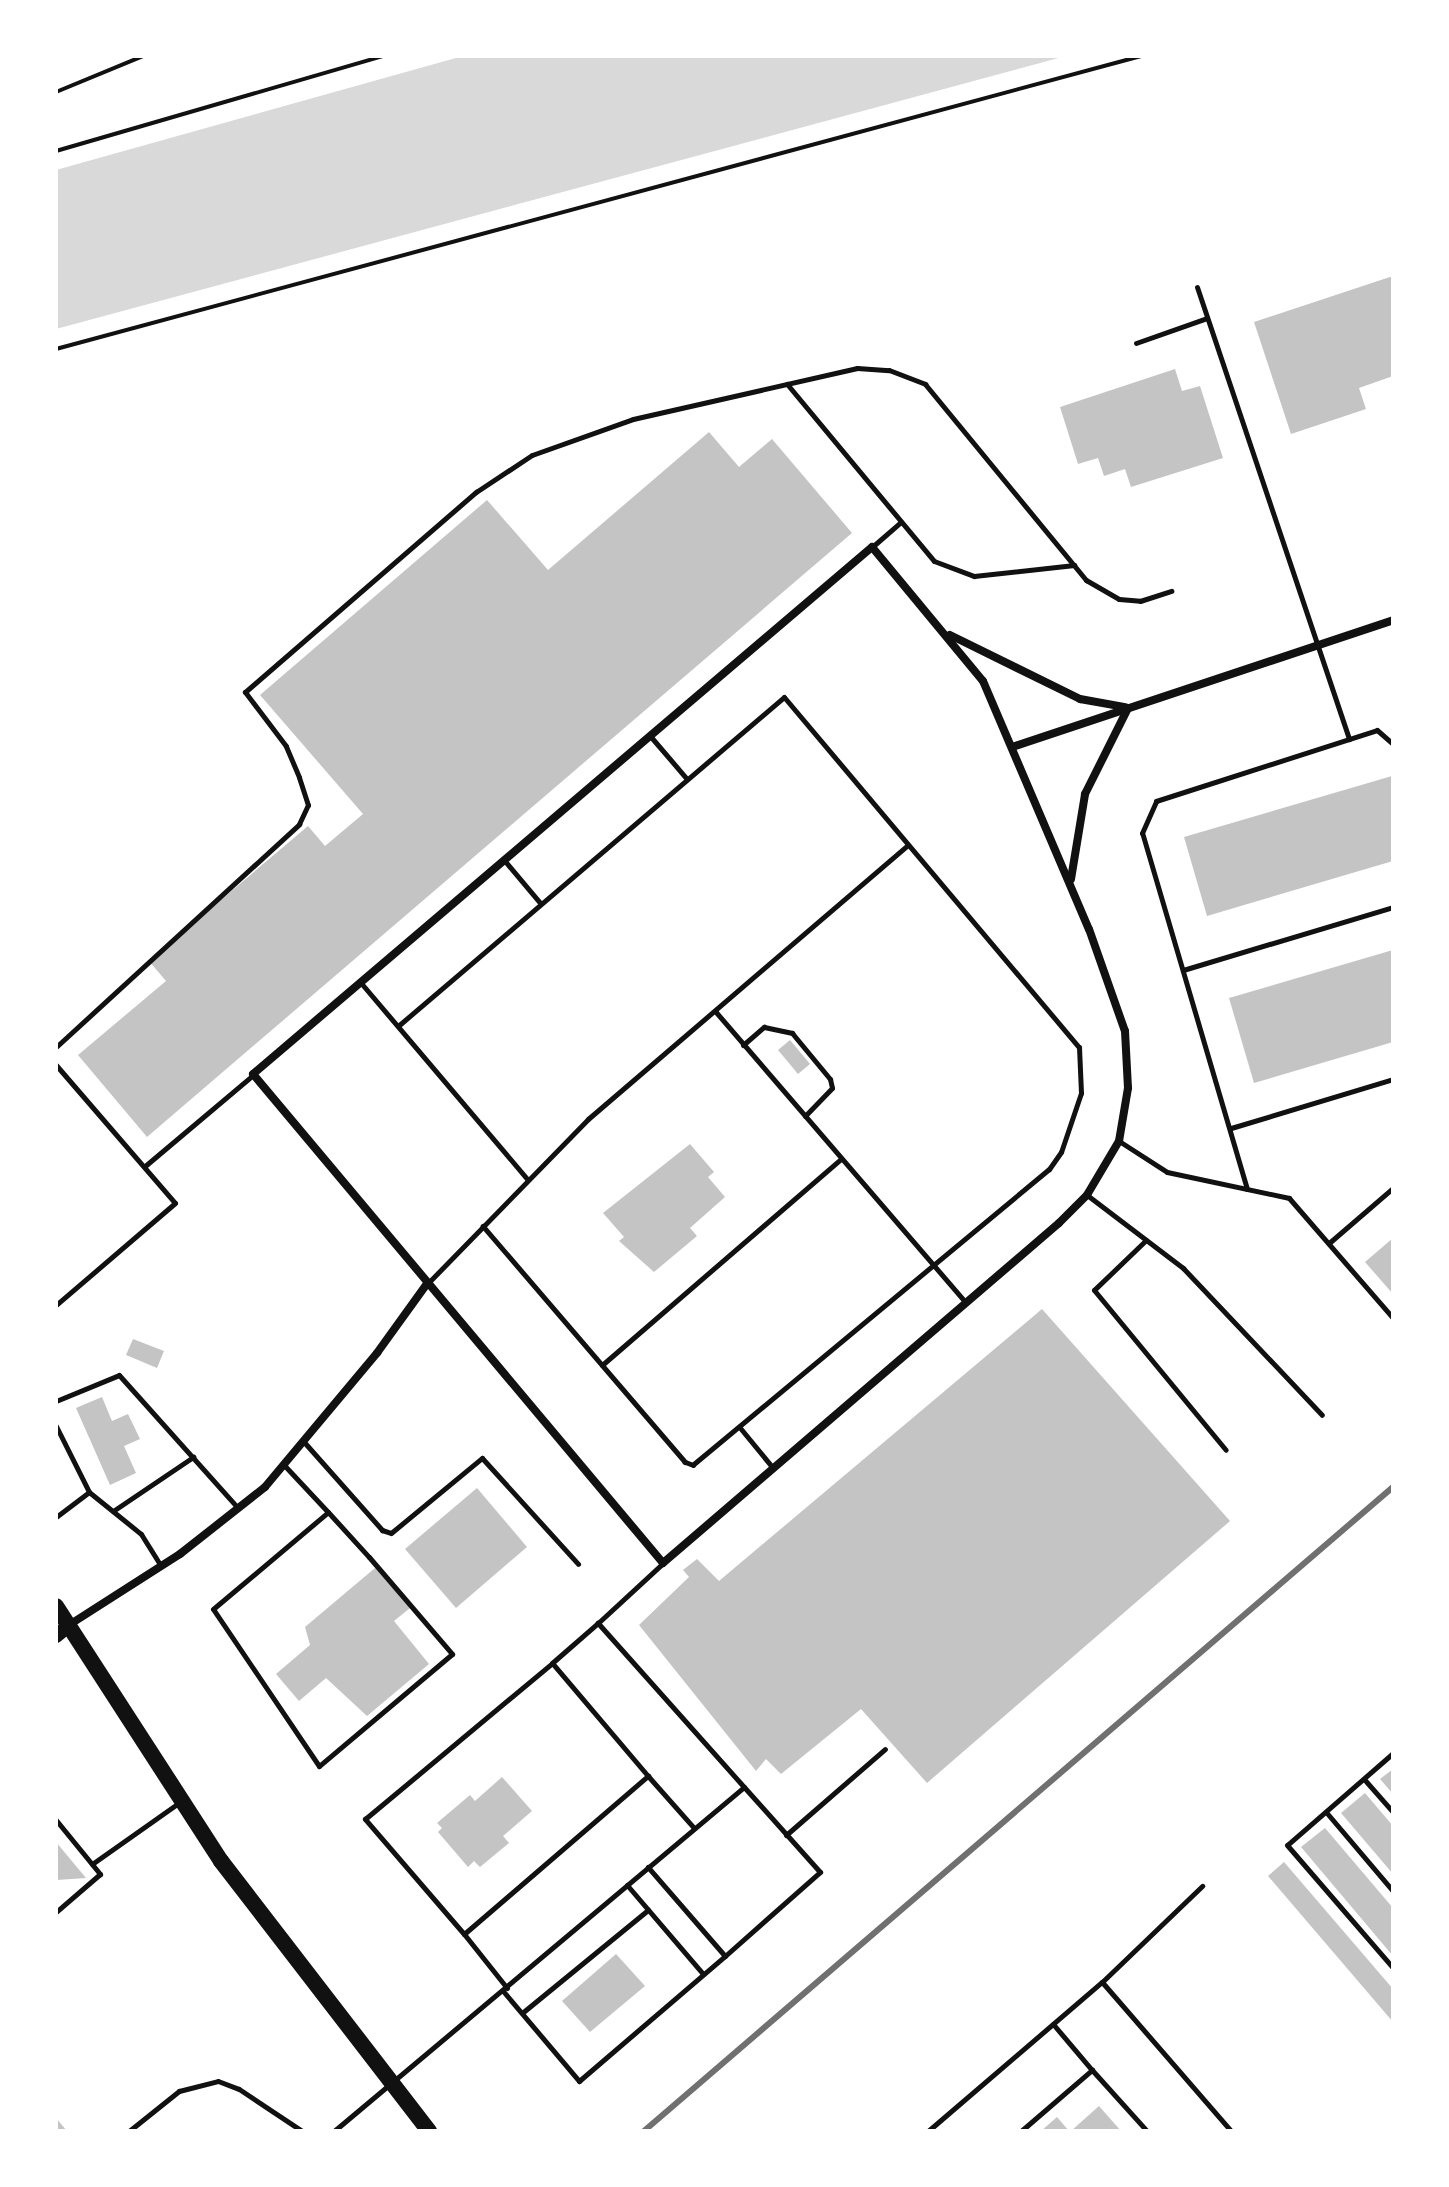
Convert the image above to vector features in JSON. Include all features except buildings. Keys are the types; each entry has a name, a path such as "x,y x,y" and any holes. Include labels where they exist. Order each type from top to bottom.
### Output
{"main road":[{"path":"56,1606 61,1631 182,1801 429,2131"}],"street":[{"path":"872,547 942,631 983,681 1070,883 1125,1031 1128,1088 1119,1141 1087,1195 663,1563 426,1285 253,1074 872,547"},
{"path":"1012,747 1393,620"},
{"path":"942,631 1080,699 1128,708"},
{"path":"1070,883 1085,794 1128,708"},
{"path":"61,1631 161,1566 238,1508 284,1465 426,1285"}],"lane":[{"path":"1197,287 1349,739"},
{"path":"1136,343 1207,318"},
{"path":"56,1047 299,824 308,805 286,746 245,692 476,492 532,455 633,419 857,368 910,374 925,384 1086,580 1119,599 1140,601 1171,591"},
{"path":"787,384 934,561 951,571 974,576 1074,565"},
{"path":"872,547 901,522"},
{"path":"398,1026 784,697 1079,1047 1083,1066 1081,1093 1061,1152 934,1267 702,1461 685,1462 483,1226"},
{"path":"1247,1189 1142,833 1156,801 1377,730 1393,744"},
{"path":"650,736 687,779"},
{"path":"426,1285 588,1119 908,845"},
{"path":"504,860 541,904"},
{"path":"1183,970 1393,907"},
{"path":"361,983 528,1180"},
{"path":"715,1011 966,1303"},
{"path":"743,1045 764,1027 792,1033 830,1079 832,1088 805,1116"},
{"path":"56,1065 175,1203 56,1305"},
{"path":"145,1166 253,1074"},
{"path":"1231,1128 1393,1079"},
{"path":"1119,1141 1167,1172 1289,1198 1393,1318"},
{"path":"602,1365 841,1159"},
{"path":"1329,1243 1393,1188"},
{"path":"1087,1195 1183,1268 1322,1415"},
{"path":"1146,1240 1094,1290 1226,1450"},
{"path":"56,1401 119,1375 238,1508"},
{"path":"56,1426 89,1492 141,1534 161,1566"},
{"path":"741,1429 773,1468"},
{"path":"304,1442 382,1530 391,1533 482,1458 578,1564"},
{"path":"113,1511 193,1457"},
{"path":"284,1465 328,1512 369,1557 452,1654 319,1766 213,1609 328,1512"},
{"path":"56,1517 89,1492"},
{"path":"598,1623 820,1872 579,2081 522,2013 464,1934 365,1819 552,1663 663,1563"},
{"path":"552,1663 694,1828"},
{"path":"786,1835 885,1749"},
{"path":"1393,1753 1287,1845 1393,1968"},
{"path":"464,1934 648,1776"},
{"path":"1364,1779 1393,1812"},
{"path":"334,2131 393,2085 744,1787"},
{"path":"92,1864 182,1801"},
{"path":"1326,1812 1393,1891"},
{"path":"56,1820 100,1874 58,1907"},
{"path":"648,1867 725,1956"},
{"path":"627,1885 703,1974"},
{"path":"928,2131 1102,1982 1202,1886"},
{"path":"522,2013 648,1910"},
{"path":"1102,1982 1231,2131"},
{"path":"1053,2024 1147,2131"},
{"path":"1021,2131 1092,2070"},
{"path":"129,2131 179,2091 218,2081 239,2089 302,2131"}],"path":[{"path":"56,92 143,56"},
{"path":"56,151 384,56"},
{"path":"56,349 1141,56"}],"shaded area":[{"path":"463,56 1066,56 56,329 56,170"}],"railway":[{"path":"644,2131 1393,1487"}]}
